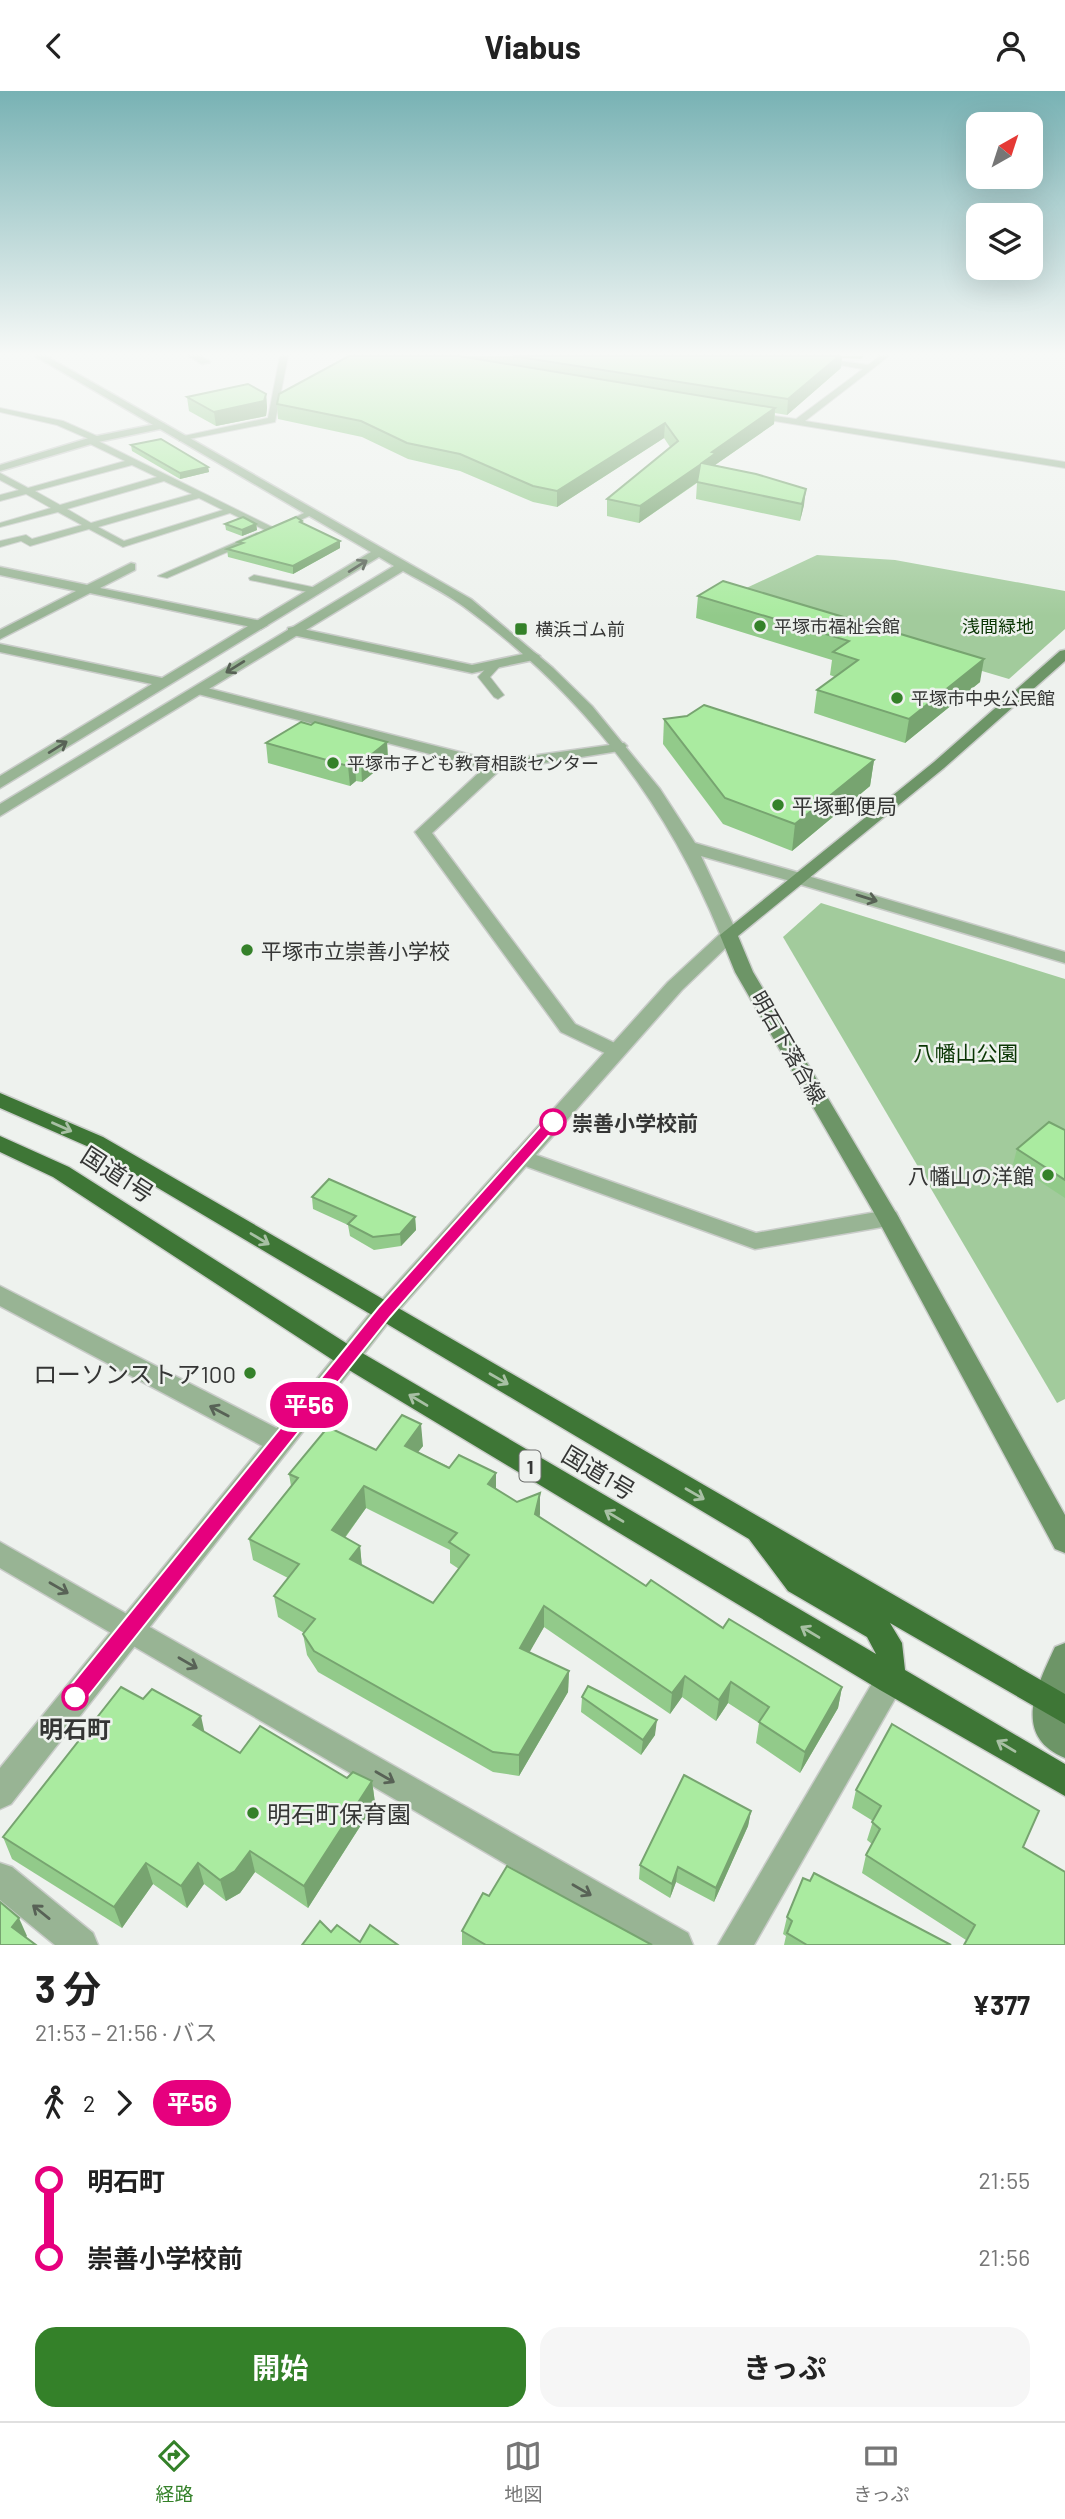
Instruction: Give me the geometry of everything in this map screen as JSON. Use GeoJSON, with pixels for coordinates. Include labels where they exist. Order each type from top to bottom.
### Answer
{"type":"FeatureCollection","features":[{"type":"Feature","properties":{"kind":"highway","name":"国道1号"},"geometry":{"type":"LineString","coordinates":[[0,1100],[96,1142],[1057,1705]]}},
{"type":"Feature","properties":{"kind":"highway","name":"国道1号"},"geometry":{"type":"LineString","coordinates":[[0,1143],[61,1172],[348,1357],[1065,1781]]}},
{"type":"Feature","properties":{"kind":"highway"},"geometry":{"type":"LineString","coordinates":[[753,1528],[798,1582],[877,1628],[888,1643],[891,1654],[890,1679]]}},
{"type":"Feature","properties":{"kind":"main road"},"geometry":{"type":"LineString","coordinates":[[729,935],[939,765],[1063,659]]}},
{"type":"Feature","properties":{"kind":"main road","name":"明石下落合線"},"geometry":{"type":"LineString","coordinates":[[729,935],[744,972],[888,1218],[1065,1541]]}},
{"type":"Feature","properties":{"kind":"main road"},"geometry":{"type":"LineString","coordinates":[[1065,1657],[1057,1705],[1046,1720],[1058,1739],[1065,1743]]}},
{"type":"Feature","properties":{"kind":"street"},"geometry":{"type":"LineString","coordinates":[[1,469],[86,443]]}},
{"type":"Feature","properties":{"kind":"street"},"geometry":{"type":"LineString","coordinates":[[0,1793],[128,1629],[384,1312],[674,986],[729,935],[717,902],[690,847],[619,746],[567,687],[534,656],[466,602],[189,443]]}},
{"type":"Feature","properties":{"kind":"street"},"geometry":{"type":"LineString","coordinates":[[0,783],[161,682],[261,625],[379,552]]}},
{"type":"Feature","properties":{"kind":"street"},"geometry":{"type":"LineString","coordinates":[[0,811],[404,565]]}},
{"type":"Feature","properties":{"kind":"street"},"geometry":{"type":"LineString","coordinates":[[0,635],[131,567]]}},
{"type":"Feature","properties":{"kind":"street"},"geometry":{"type":"LineString","coordinates":[[0,571],[261,625]]}},
{"type":"Feature","properties":{"kind":"street"},"geometry":{"type":"LineString","coordinates":[[293,631],[472,669],[534,656]]}},
{"type":"Feature","properties":{"kind":"street"},"geometry":{"type":"LineString","coordinates":[[0,649],[161,682]]}},
{"type":"Feature","properties":{"kind":"street"},"geometry":{"type":"LineString","coordinates":[[199,690],[495,766],[619,746]]}},
{"type":"Feature","properties":{"kind":"street"},"geometry":{"type":"LineString","coordinates":[[495,766],[423,832],[568,1028],[616,1051]]}},
{"type":"Feature","properties":{"kind":"street"},"geometry":{"type":"LineString","coordinates":[[690,847],[1065,958]]}},
{"type":"Feature","properties":{"kind":"street"},"geometry":{"type":"LineString","coordinates":[[522,1157],[755,1241],[888,1218]]}},
{"type":"Feature","properties":{"kind":"street"},"geometry":{"type":"LineString","coordinates":[[0,1295],[279,1442]]}},
{"type":"Feature","properties":{"kind":"street"},"geometry":{"type":"LineString","coordinates":[[0,1554],[676,1945]]}},
{"type":"Feature","properties":{"kind":"street"},"geometry":{"type":"LineString","coordinates":[[735,1945],[890,1679]]}},
{"type":"Feature","properties":{"kind":"street"},"geometry":{"type":"LineString","coordinates":[[0,1879],[81,1945]]}},
{"type":"Feature","properties":{"kind":"lane"},"geometry":{"type":"LineString","coordinates":[[98,443],[132,462],[271,530]]}},
{"type":"Feature","properties":{"kind":"lane"},"geometry":{"type":"LineString","coordinates":[[916,443],[1065,465]]}},
{"type":"Feature","properties":{"kind":"lane"},"geometry":{"type":"LineString","coordinates":[[1004,457],[1021,463],[1065,470]]}},
{"type":"Feature","properties":{"kind":"lane"},"geometry":{"type":"LineString","coordinates":[[0,498],[132,462]]}},
{"type":"Feature","properties":{"kind":"lane"},"geometry":{"type":"LineString","coordinates":[[1,469],[27,491],[123,544],[231,510]]}},
{"type":"Feature","properties":{"kind":"lane"},"geometry":{"type":"LineString","coordinates":[[2,525],[164,478]]}},
{"type":"Feature","properties":{"kind":"lane"},"geometry":{"type":"LineString","coordinates":[[0,544],[23,537],[30,543],[199,495]]}},
{"type":"Feature","properties":{"kind":"lane"},"geometry":{"type":"LineString","coordinates":[[163,576],[311,513]]}},
{"type":"Feature","properties":{"kind":"lane"},"geometry":{"type":"LineString","coordinates":[[254,578],[317,591]]}},
{"type":"Feature","properties":{"kind":"lane"},"geometry":{"type":"LineString","coordinates":[[495,665],[484,677],[498,695]]}},
{"type":"Feature","properties":{"kind":"green space","name":"浅間緑地"},"geometry":{"type":"Polygon","coordinates":[[[817,555],[895,560],[1065,591],[1065,629],[1009,679],[729,596],[817,555]]]}},
{"type":"Feature","properties":{"kind":"green space","name":"八幡山公園"},"geometry":{"type":"Polygon","coordinates":[[[821,903],[1065,979],[1065,1399],[1057,1403],[783,937],[821,903]]]}},
{"type":"Feature","properties":{"kind":"building"},"geometry":{"type":"Polygon","coordinates":[[[167,443],[208,467],[180,473],[131,445],[167,443]]]}},
{"type":"Feature","properties":{"kind":"building"},"geometry":{"type":"Polygon","coordinates":[[[407,443],[634,443],[557,491],[533,486],[460,454],[407,443]]]}},
{"type":"Feature","properties":{"kind":"building"},"geometry":{"type":"Polygon","coordinates":[[[676,443],[726,443],[702,463],[756,474],[806,489],[802,504],[697,482],[700,465],[640,506],[607,499],[676,443]]]}},
{"type":"Feature","properties":{"kind":"building"},"geometry":{"type":"Polygon","coordinates":[[[243,517],[256,524],[242,530],[225,524],[243,517]]]}},
{"type":"Feature","properties":{"kind":"building"},"geometry":{"type":"Polygon","coordinates":[[[296,517],[302,521],[300,522],[340,541],[293,566],[227,549],[243,543],[238,542],[296,517]]]}},
{"type":"Feature","properties":{"kind":"building"},"geometry":{"type":"Polygon","coordinates":[[[723,581],[984,659],[909,719],[817,690],[858,660],[833,652],[849,641],[698,596],[723,581]]]}},
{"type":"Feature","properties":{"kind":"building","name":"平塚郵便局"},"geometry":{"type":"Polygon","coordinates":[[[704,705],[874,760],[795,824],[725,798],[664,719],[687,716],[704,705]]]}},
{"type":"Feature","properties":{"kind":"building"},"geometry":{"type":"Polygon","coordinates":[[[301,722],[311,725],[315,722],[387,742],[361,763],[355,761],[348,766],[266,743],[301,722]]]}},
{"type":"Feature","properties":{"kind":"building"},"geometry":{"type":"Polygon","coordinates":[[[1049,1122],[1065,1130],[1065,1180],[1017,1149],[1049,1122]]]}},
{"type":"Feature","properties":{"kind":"building"},"geometry":{"type":"Polygon","coordinates":[[[329,1179],[415,1217],[400,1234],[373,1237],[348,1224],[356,1216],[312,1197],[329,1179]]]}},
{"type":"Feature","properties":{"kind":"building"},"geometry":{"type":"Polygon","coordinates":[[[402,1415],[421,1424],[405,1446],[449,1468],[459,1455],[496,1473],[488,1484],[517,1502],[540,1493],[535,1514],[646,1586],[651,1580],[723,1628],[729,1619],[842,1687],[805,1752],[759,1722],[769,1707],[731,1682],[719,1700],[685,1676],[672,1693],[544,1606],[520,1648],[569,1671],[519,1755],[493,1752],[314,1651],[303,1634],[315,1619],[274,1596],[299,1564],[249,1539],[298,1478],[289,1474],[328,1427],[376,1450],[402,1415]],[[364,1486],[332,1530],[360,1546],[350,1559],[433,1603],[469,1555],[449,1542],[457,1533],[364,1486]]]}},
{"type":"Feature","properties":{"kind":"building"},"geometry":{"type":"Polygon","coordinates":[[[588,1686],[657,1720],[643,1740],[582,1697],[588,1686]]]}},
{"type":"Feature","properties":{"kind":"building"},"geometry":{"type":"Polygon","coordinates":[[[121,1687],[143,1699],[152,1689],[201,1716],[193,1725],[240,1753],[260,1726],[347,1778],[353,1772],[372,1781],[304,1886],[250,1851],[235,1871],[220,1880],[198,1863],[181,1886],[146,1863],[114,1907],[3,1837],[121,1687]]]}},
{"type":"Feature","properties":{"kind":"building"},"geometry":{"type":"Polygon","coordinates":[[[892,1724],[1039,1811],[1023,1847],[1065,1872],[1065,1945],[964,1945],[975,1925],[866,1855],[880,1829],[872,1822],[881,1806],[856,1790],[892,1724]]]}},
{"type":"Feature","properties":{"kind":"building"},"geometry":{"type":"Polygon","coordinates":[[[684,1775],[751,1811],[716,1888],[678,1867],[672,1884],[640,1865],[684,1775]]]}},
{"type":"Feature","properties":{"kind":"building"},"geometry":{"type":"Polygon","coordinates":[[[507,1866],[652,1945],[486,1945],[462,1931],[483,1893],[489,1896],[507,1866]]]}},
{"type":"Feature","properties":{"kind":"building"},"geometry":{"type":"Polygon","coordinates":[[[814,1873],[951,1945],[807,1945],[787,1933],[792,1921],[787,1917],[803,1878],[810,1881],[814,1873]]]}},
{"type":"Feature","properties":{"kind":"building"},"geometry":{"type":"Polygon","coordinates":[[[0,1902],[19,1918],[12,1927],[36,1945],[0,1945],[0,1902]]]}},
{"type":"Feature","properties":{"kind":"building"},"geometry":{"type":"Polygon","coordinates":[[[320,1921],[331,1932],[337,1925],[360,1942],[370,1925],[398,1945],[302,1945],[320,1921]]]}},
{"type":"Feature","properties":{"kind":"bus line","name":"平56"},"geometry":{"type":"LineString","coordinates":[[75,1697],[384,1312],[553,1122]]}},
{"type":"Feature","properties":{"kind":"place","name":"平塚市福祉会館"},"geometry":{"type":"Point","coordinates":[760,626]}},
{"type":"Feature","properties":{"kind":"place","name":"横浜ゴム前"},"geometry":{"type":"Point","coordinates":[521,629]}},
{"type":"Feature","properties":{"kind":"place","name":"平塚市中央公民館"},"geometry":{"type":"Point","coordinates":[897,698]}},
{"type":"Feature","properties":{"kind":"place","name":"平塚市子ども教育相談センター"},"geometry":{"type":"Point","coordinates":[333,763]}},
{"type":"Feature","properties":{"kind":"place","name":"平塚郵便局"},"geometry":{"type":"Point","coordinates":[778,805]}},
{"type":"Feature","properties":{"kind":"place","name":"平塚市立崇善小学校"},"geometry":{"type":"Point","coordinates":[247,950]}},
{"type":"Feature","properties":{"kind":"place","name":"崇善小学校前"},"geometry":{"type":"Point","coordinates":[553,1122]}},
{"type":"Feature","properties":{"kind":"place","name":"八幡山の洋館"},"geometry":{"type":"Point","coordinates":[1048,1175]}},
{"type":"Feature","properties":{"kind":"place","name":"ローソンストア100"},"geometry":{"type":"Point","coordinates":[250,1373]}},
{"type":"Feature","properties":{"kind":"place","name":"明石町"},"geometry":{"type":"Point","coordinates":[75,1697]}},
{"type":"Feature","properties":{"kind":"place","name":"明石町保育園"},"geometry":{"type":"Point","coordinates":[253,1813]}}]}
